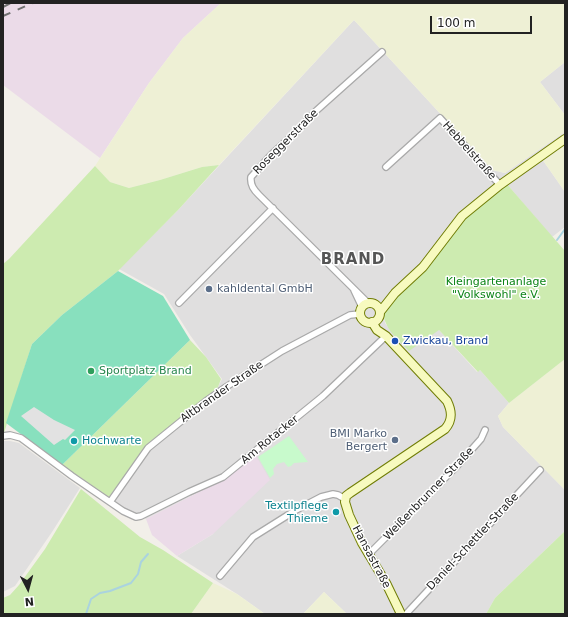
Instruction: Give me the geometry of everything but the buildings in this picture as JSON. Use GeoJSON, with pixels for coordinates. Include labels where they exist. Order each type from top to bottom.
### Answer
{"type":"FeatureCollection","features":[{"type":"Feature","properties":{"kind":"street","name":"Roseggerstraße"},"geometry":{"type":"LineString","coordinates":[[366,307],[354,290],[254,190],[250,182],[251,177],[271,155],[317,110],[382,52]]}},
{"type":"Feature","properties":{"kind":"street","name":"Hebbelstraße"},"geometry":{"type":"LineString","coordinates":[[386,167],[440,118],[500,185]]}},
{"type":"Feature","properties":{"kind":"street"},"geometry":{"type":"LineString","coordinates":[[395,293],[366,307],[361,317],[366,322],[376,318],[395,293],[423,267],[462,216],[500,185],[565,139]]}},
{"type":"Feature","properties":{"kind":"street"},"geometry":{"type":"LineString","coordinates":[[179,303],[273,208]]}},
{"type":"Feature","properties":{"kind":"street"},"geometry":{"type":"LineString","coordinates":[[220,576],[253,537],[316,499],[332,494],[338,495],[345,499],[350,493],[445,429],[451,419],[450,409],[446,401],[386,336],[376,318],[377,306],[366,307]]}},
{"type":"Feature","properties":{"kind":"street","name":"Altbrander Straße"},"geometry":{"type":"LineString","coordinates":[[110,502],[148,448],[206,401],[282,351],[366,307]]}},
{"type":"Feature","properties":{"kind":"street","name":"Am Rotacker"},"geometry":{"type":"LineString","coordinates":[[110,502],[123,512],[136,517],[141,516],[223,477],[277,435],[323,396],[386,336]]}},
{"type":"Feature","properties":{"kind":"street","name":"Weißenbrunner Straße"},"geometry":{"type":"LineString","coordinates":[[368,555],[456,468],[481,439],[485,430]]}},
{"type":"Feature","properties":{"kind":"street"},"geometry":{"type":"LineString","coordinates":[[3,436],[10,435],[21,438],[110,502]]}},
{"type":"Feature","properties":{"kind":"street","name":"Daniel-Schettler-Straße"},"geometry":{"type":"LineString","coordinates":[[406,614],[540,470]]}},
{"type":"Feature","properties":{"kind":"street","name":"Hansastraße"},"geometry":{"type":"LineString","coordinates":[[345,499],[350,515],[368,555],[386,583],[401,614]]}},
{"type":"Feature","properties":{"kind":"shaded area"},"geometry":{"type":"Polygon","coordinates":[[[3,3],[221,3],[183,38],[149,83],[100,158],[3,85],[3,3]]]}},
{"type":"Feature","properties":{"kind":"shaded area"},"geometry":{"type":"Polygon","coordinates":[[[354,20],[492,170],[505,173],[565,132],[565,144],[542,159],[565,192],[565,227],[552,237],[506,183],[383,312],[385,323],[388,327],[439,330],[477,372],[480,370],[509,403],[498,416],[503,427],[565,490],[565,531],[495,598],[486,614],[347,614],[324,592],[303,614],[265,614],[237,594],[177,556],[213,534],[221,481],[146,519],[126,510],[109,497],[143,451],[218,387],[222,379],[190,335],[164,294],[119,269],[179,209],[354,20]]]}},
{"type":"Feature","properties":{"kind":"shaded area"},"geometry":{"type":"Polygon","coordinates":[[[565,62],[565,115],[540,82],[565,62]]]}},
{"type":"Feature","properties":{"kind":"shaded area"},"geometry":{"type":"Polygon","coordinates":[[[34,407],[54,420],[75,430],[65,440],[63,439],[54,445],[21,416],[34,407]]]}},
{"type":"Feature","properties":{"kind":"shaded area"},"geometry":{"type":"Polygon","coordinates":[[[3,441],[19,443],[80,488],[15,586],[3,592],[3,441]]]}},
{"type":"Feature","properties":{"kind":"shaded area"},"geometry":{"type":"Polygon","coordinates":[[[255,454],[270,480],[213,534],[177,556],[152,535],[146,519],[221,481],[255,454]]]}},
{"type":"Feature","properties":{"kind":"green space"},"geometry":{"type":"Polygon","coordinates":[[[221,3],[565,3],[565,62],[540,82],[565,115],[565,132],[505,173],[492,170],[354,20],[219,165],[202,167],[129,188],[110,182],[95,166],[149,83],[183,38],[221,3]]]}},
{"type":"Feature","properties":{"kind":"green space"},"geometry":{"type":"Polygon","coordinates":[[[565,144],[565,192],[542,159],[565,144]]]}},
{"type":"Feature","properties":{"kind":"green space"},"geometry":{"type":"Polygon","coordinates":[[[219,165],[179,209],[118,271],[62,315],[32,344],[3,433],[3,264],[95,166],[110,182],[129,188],[202,167],[219,165]]]}},
{"type":"Feature","properties":{"kind":"green space","name":"Kleingartenanlage \"Volkswohl\" e.V."},"geometry":{"type":"Polygon","coordinates":[[[506,183],[565,251],[565,359],[509,403],[480,370],[478,372],[439,330],[409,351],[389,329],[383,312],[463,218],[506,183]]]}},
{"type":"Feature","properties":{"kind":"green space","name":"Sportplatz Brand"},"geometry":{"type":"Polygon","coordinates":[[[118,271],[163,296],[190,340],[62,465],[6,423],[32,344],[62,315],[118,271]]]}},
{"type":"Feature","properties":{"kind":"green space"},"geometry":{"type":"Polygon","coordinates":[[[190,340],[206,357],[221,379],[218,387],[143,451],[109,497],[62,465],[190,340]]]}},
{"type":"Feature","properties":{"kind":"green space"},"geometry":{"type":"Polygon","coordinates":[[[565,359],[565,490],[503,427],[498,416],[509,403],[565,359]]]}},
{"type":"Feature","properties":{"kind":"green space"},"geometry":{"type":"Polygon","coordinates":[[[289,436],[308,462],[294,463],[288,467],[284,462],[277,464],[273,469],[274,474],[270,478],[258,457],[289,436]]]}},
{"type":"Feature","properties":{"kind":"green space"},"geometry":{"type":"Polygon","coordinates":[[[81,489],[140,537],[163,550],[213,583],[191,614],[3,614],[3,598],[10,595],[19,585],[45,549],[81,489]]]}},
{"type":"Feature","properties":{"kind":"green space"},"geometry":{"type":"Polygon","coordinates":[[[565,531],[565,614],[486,614],[495,598],[565,531]]]}},
{"type":"Feature","properties":{"kind":"green space"},"geometry":{"type":"Polygon","coordinates":[[[213,583],[237,594],[265,614],[191,614],[213,583]]]}},
{"type":"Feature","properties":{"kind":"green space"},"geometry":{"type":"Polygon","coordinates":[[[324,592],[347,614],[303,614],[324,592]]]}},
{"type":"Feature","properties":{"kind":"waterway"},"geometry":{"type":"LineString","coordinates":[[557,240],[565,229]]}},
{"type":"Feature","properties":{"kind":"waterway"},"geometry":{"type":"LineString","coordinates":[[86,614],[91,599],[100,593],[131,583],[138,574],[141,562],[148,554]]}},
{"type":"Feature","properties":{"kind":"railway"},"geometry":{"type":"LineString","coordinates":[[3,7],[11,3]]}},
{"type":"Feature","properties":{"kind":"railway"},"geometry":{"type":"LineString","coordinates":[[3,16],[33,3]]}},
{"type":"Feature","properties":{"kind":"place","name":"kahldental GmbH"},"geometry":{"type":"Point","coordinates":[209,289]}},
{"type":"Feature","properties":{"kind":"place","name":"Zwickau, Brand"},"geometry":{"type":"Point","coordinates":[395,341]}},
{"type":"Feature","properties":{"kind":"place","name":"Sportplatz Brand"},"geometry":{"type":"Point","coordinates":[91,371]}},
{"type":"Feature","properties":{"kind":"place","name":"BMI Marko Bergert"},"geometry":{"type":"Point","coordinates":[395,440]}},
{"type":"Feature","properties":{"kind":"place","name":"Hochwarte"},"geometry":{"type":"Point","coordinates":[74,441]}},
{"type":"Feature","properties":{"kind":"place","name":"Textilpflege Thieme"},"geometry":{"type":"Point","coordinates":[336,512]}},
{"type":"Feature","properties":{"kind":"district","name":"BRAND"},"geometry":{"type":"Point","coordinates":[353,260]}}]}
